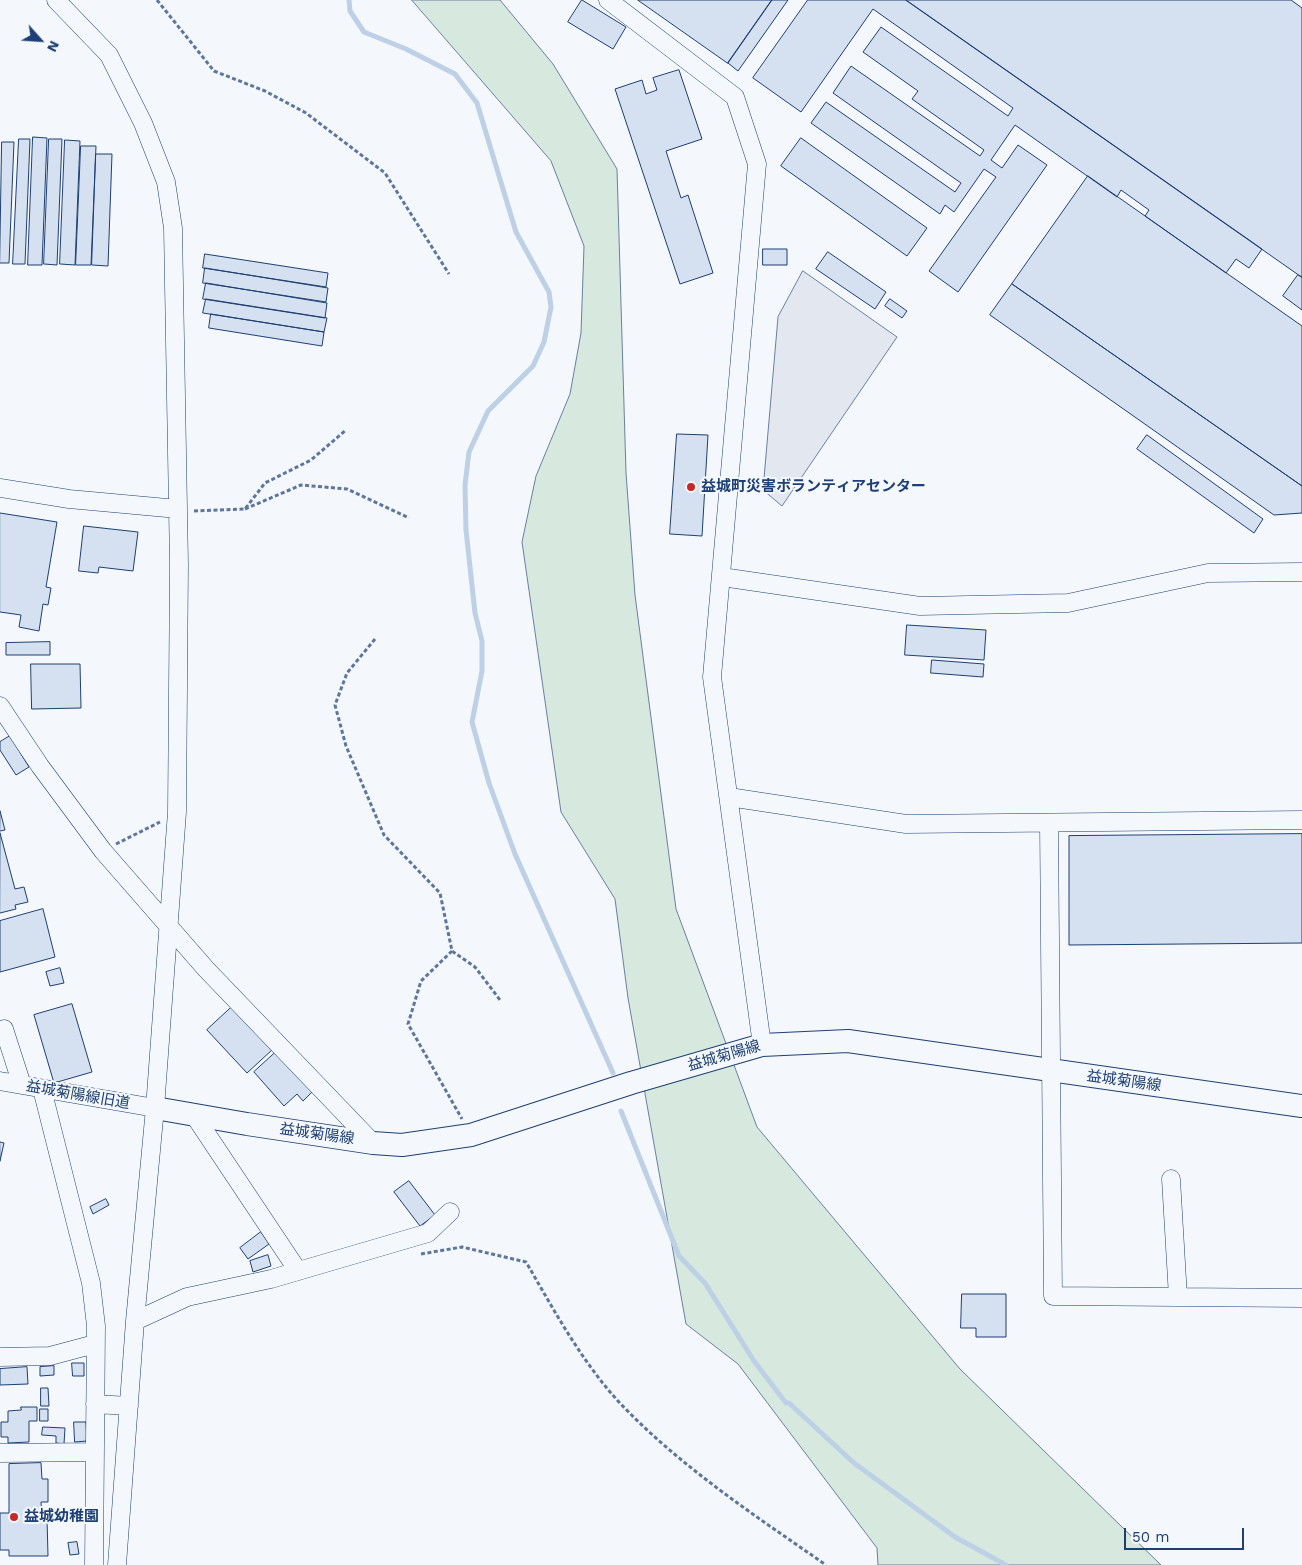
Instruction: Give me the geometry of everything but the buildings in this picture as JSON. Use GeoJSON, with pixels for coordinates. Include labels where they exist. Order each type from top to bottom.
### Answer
{"type":"FeatureCollection","features":[{"type":"Feature","properties":{"kind":"main road","name":"益城菊陽線"},"geometry":{"type":"LineString","coordinates":[[155,1108],[373,1142],[402,1144],[471,1135],[631,1083],[762,1045],[848,1041],[1302,1106]]}},
{"type":"Feature","properties":{"kind":"street"},"geometry":{"type":"LineString","coordinates":[[56,0],[109,55],[143,122],[166,182],[174,228],[178,510],[177,812],[170,928],[155,1108],[134,1321],[117,1565]]}},
{"type":"Feature","properties":{"kind":"street"},"geometry":{"type":"LineString","coordinates":[[608,0],[735,97],[757,164],[712,678],[762,1045]]}},
{"type":"Feature","properties":{"kind":"street"},"geometry":{"type":"LineString","coordinates":[[0,488],[70,499],[178,510]]}},
{"type":"Feature","properties":{"kind":"street"},"geometry":{"type":"LineString","coordinates":[[722,577],[920,606],[1068,603],[1208,573],[1302,572]]}},
{"type":"Feature","properties":{"kind":"street"},"geometry":{"type":"LineString","coordinates":[[0,706],[40,766],[102,851],[206,969],[373,1142]]}},
{"type":"Feature","properties":{"kind":"street"},"geometry":{"type":"LineString","coordinates":[[729,797],[906,824],[1302,820]]}},
{"type":"Feature","properties":{"kind":"street"},"geometry":{"type":"LineString","coordinates":[[1049,823],[1053,1296],[1302,1298]]}},
{"type":"Feature","properties":{"kind":"street"},"geometry":{"type":"LineString","coordinates":[[4,1029],[22,1085]]}},
{"type":"Feature","properties":{"kind":"street","name":"益城菊陽線旧道"},"geometry":{"type":"LineString","coordinates":[[0,1082],[155,1108]]}},
{"type":"Feature","properties":{"kind":"street"},"geometry":{"type":"LineString","coordinates":[[42,1089],[91,1283],[96,1326],[94,1565]]}},
{"type":"Feature","properties":{"kind":"street"},"geometry":{"type":"LineString","coordinates":[[194,1115],[298,1271]]}},
{"type":"Feature","properties":{"kind":"street"},"geometry":{"type":"LineString","coordinates":[[1171,1179],[1178,1296]]}},
{"type":"Feature","properties":{"kind":"street"},"geometry":{"type":"LineString","coordinates":[[134,1321],[187,1297],[271,1279],[428,1233],[450,1212]]}},
{"type":"Feature","properties":{"kind":"street"},"geometry":{"type":"LineString","coordinates":[[0,1357],[50,1356],[95,1344]]}},
{"type":"Feature","properties":{"kind":"street"},"geometry":{"type":"LineString","coordinates":[[96,1404],[129,1406]]}},
{"type":"Feature","properties":{"kind":"street"},"geometry":{"type":"LineString","coordinates":[[0,1453],[94,1452]]}},
{"type":"Feature","properties":{"kind":"path"},"geometry":{"type":"LineString","coordinates":[[157,0],[214,71],[265,91],[306,114],[385,173],[449,274]]}},
{"type":"Feature","properties":{"kind":"path"},"geometry":{"type":"LineString","coordinates":[[245,509],[265,484],[311,460],[346,430]]}},
{"type":"Feature","properties":{"kind":"path"},"geometry":{"type":"LineString","coordinates":[[178,510],[202,512],[245,509],[301,485],[347,490],[409,518]]}},
{"type":"Feature","properties":{"kind":"path"},"geometry":{"type":"LineString","coordinates":[[375,639],[347,673],[335,706],[346,746],[384,835],[440,893],[452,951],[475,967],[500,1000]]}},
{"type":"Feature","properties":{"kind":"path"},"geometry":{"type":"LineString","coordinates":[[102,851],[177,812]]}},
{"type":"Feature","properties":{"kind":"path"},"geometry":{"type":"LineString","coordinates":[[452,951],[421,981],[408,1024],[471,1135]]}},
{"type":"Feature","properties":{"kind":"path"},"geometry":{"type":"LineString","coordinates":[[414,1255],[462,1247],[526,1262],[574,1346],[618,1401],[673,1452],[730,1499],[826,1565]]}},
{"type":"Feature","properties":{"kind":"shaded area"},"geometry":{"type":"Polygon","coordinates":[[[412,0],[500,0],[553,64],[617,169],[626,473],[635,595],[676,909],[757,1127],[960,1369],[1161,1565],[878,1565],[877,1548],[738,1364],[686,1324],[628,998],[615,899],[561,812],[522,542],[536,476],[570,394],[581,333],[584,246],[551,161],[412,0]]]}},
{"type":"Feature","properties":{"kind":"shaded area"},"geometry":{"type":"Polygon","coordinates":[[[803,271],[897,337],[782,506],[763,490],[778,317],[803,271]]]}},
{"type":"Feature","properties":{"kind":"waterway"},"geometry":{"type":"LineString","coordinates":[[349,0],[350,11],[364,32],[406,49],[455,74],[477,103],[516,232],[549,292],[551,307],[544,342],[533,366],[488,411],[469,452],[465,485],[466,530],[475,613],[482,641],[482,671],[472,722],[489,783],[515,854],[613,1073]]}},
{"type":"Feature","properties":{"kind":"waterway"},"geometry":{"type":"LineString","coordinates":[[621,1111],[679,1256],[705,1283],[754,1361],[786,1403],[789,1403],[854,1463],[955,1537],[1006,1565]]}},
{"type":"Feature","properties":{"kind":"place","name":"益城町災害ボランティアセンター"},"geometry":{"type":"Point","coordinates":[691,487]}},
{"type":"Feature","properties":{"kind":"place","name":"益城幼稚園"},"geometry":{"type":"Point","coordinates":[14,1517]}}]}
